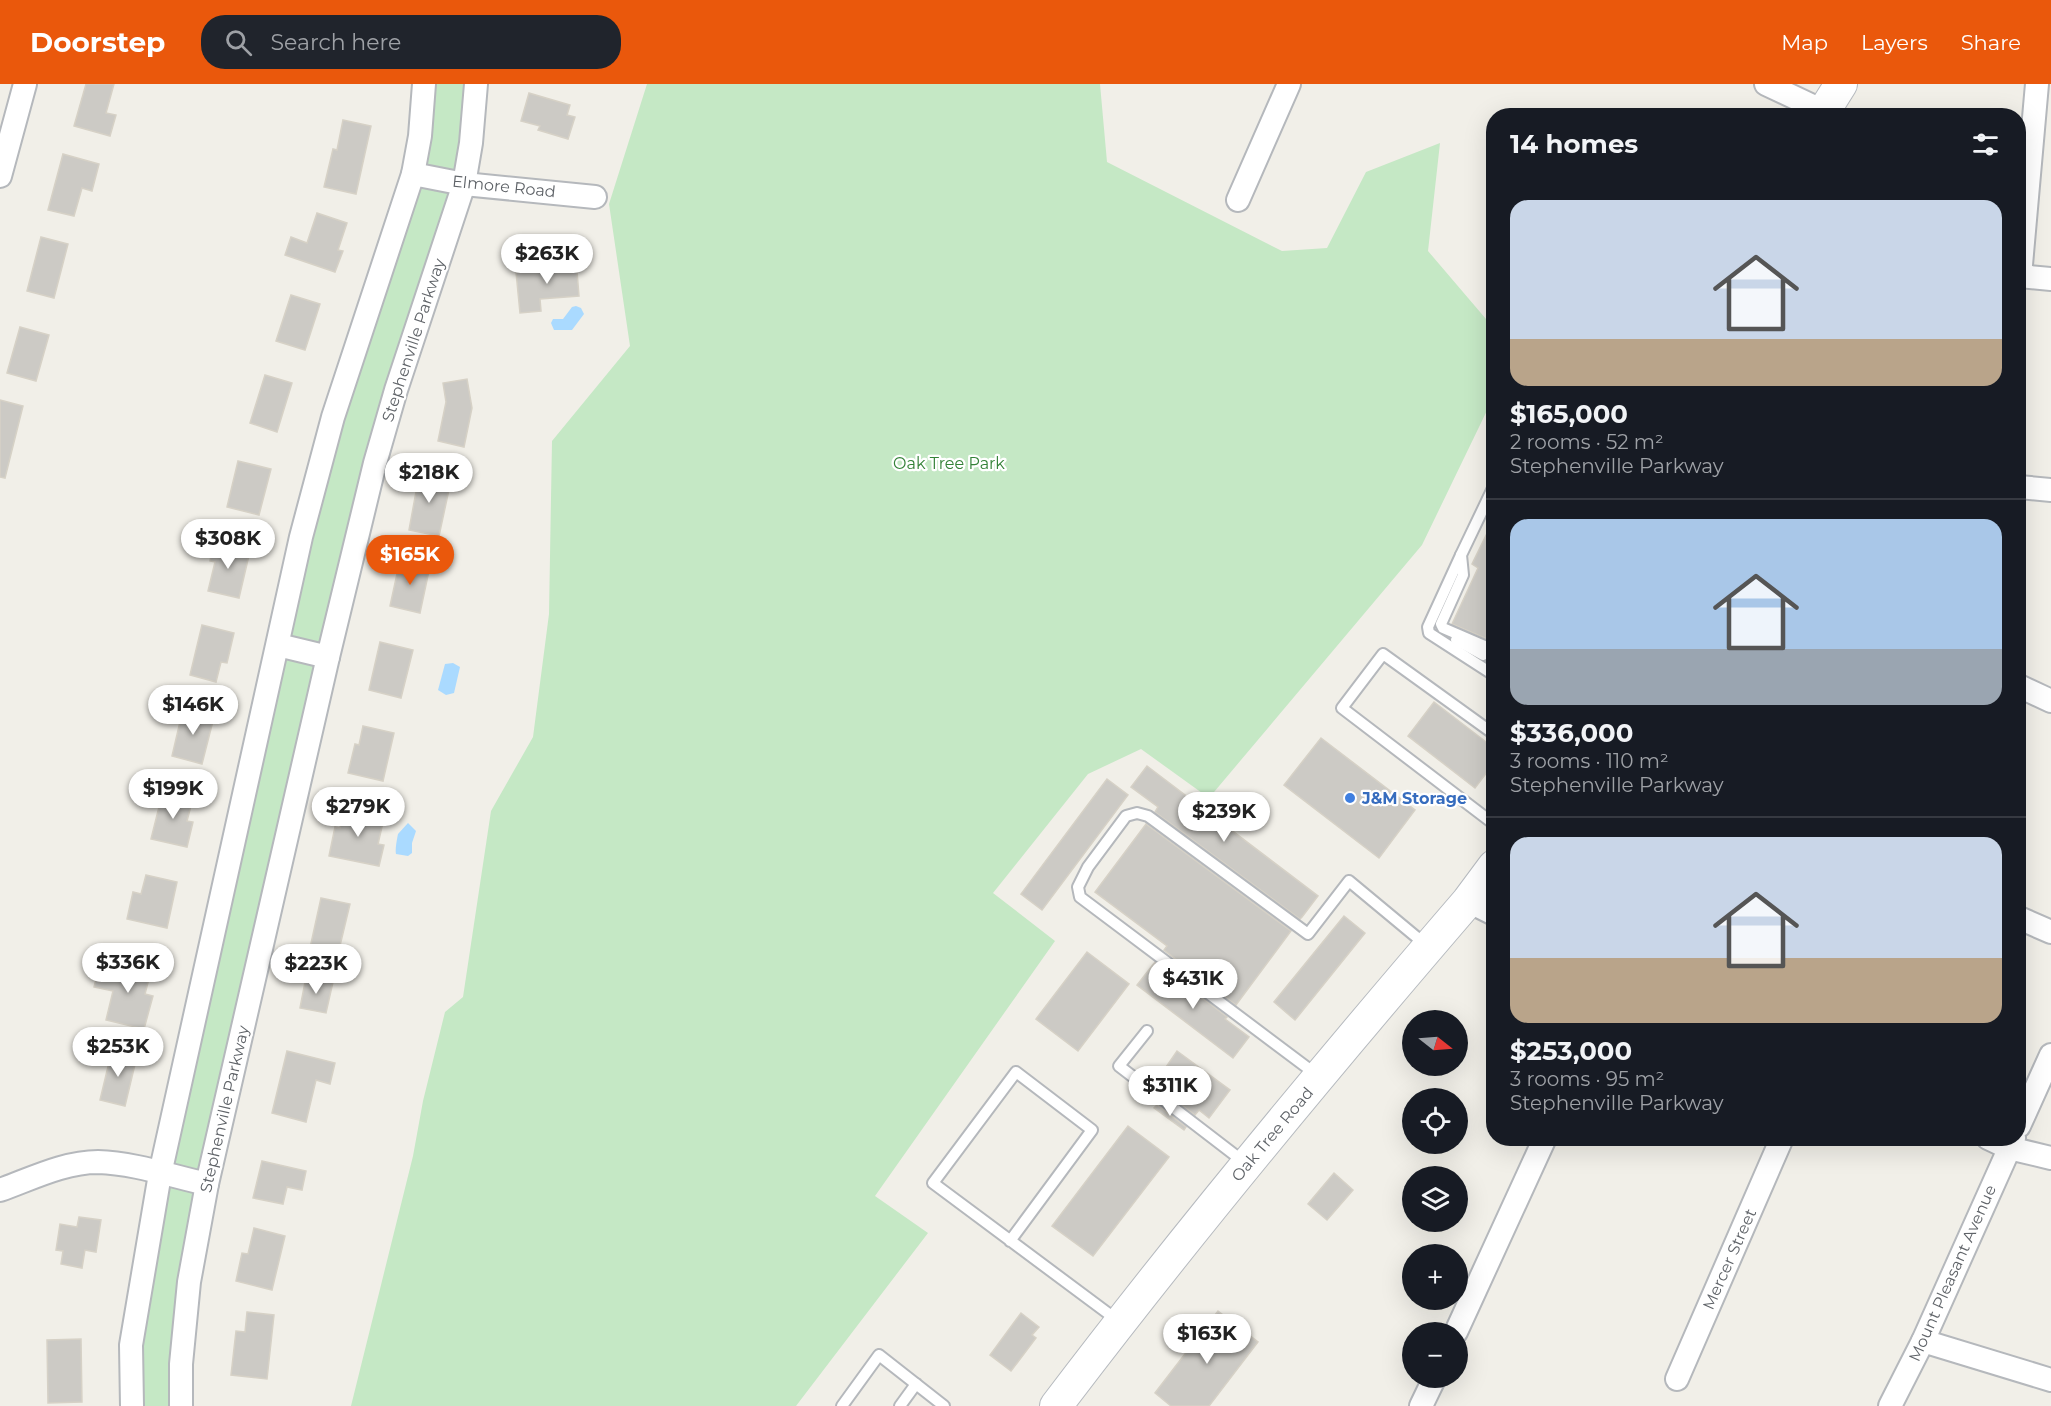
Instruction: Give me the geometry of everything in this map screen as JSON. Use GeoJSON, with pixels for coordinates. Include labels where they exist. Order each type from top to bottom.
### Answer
{"type":"FeatureCollection","features":[{"type":"Feature","properties":{"kind":"main road"},"geometry":{"type":"LineString","coordinates":[[1825,108],[1841,84]]}},
{"type":"Feature","properties":{"kind":"main road","name":"Oak Tree Road"},"geometry":{"type":"LineString","coordinates":[[1056,1406],[1120,1322],[1319,1077],[1428,947],[1481,908],[1486,892]]}},
{"type":"Feature","properties":{"kind":"street"},"geometry":{"type":"LineString","coordinates":[[0,176],[25,84]]}},
{"type":"Feature","properties":{"kind":"street"},"geometry":{"type":"LineString","coordinates":[[132,1406],[131,1345],[160,1174],[301,537],[333,417],[413,174],[420,136],[424,84]]}},
{"type":"Feature","properties":{"kind":"street","name":"Stephenville Parkway"},"geometry":{"type":"LineString","coordinates":[[181,1406],[181,1364],[189,1282],[207,1184],[375,463],[396,390],[464,184],[471,143],[476,84]]}},
{"type":"Feature","properties":{"kind":"street"},"geometry":{"type":"LineString","coordinates":[[1238,200],[1289,84]]}},
{"type":"Feature","properties":{"kind":"street"},"geometry":{"type":"LineString","coordinates":[[1766,84],[1812,108]]}},
{"type":"Feature","properties":{"kind":"street"},"geometry":{"type":"LineString","coordinates":[[2026,208],[2037,84]]}},
{"type":"Feature","properties":{"kind":"street","name":"Elmore Road"},"geometry":{"type":"LineString","coordinates":[[413,174],[464,184],[595,196]]}},
{"type":"Feature","properties":{"kind":"street"},"geometry":{"type":"LineString","coordinates":[[2026,277],[2051,279]]}},
{"type":"Feature","properties":{"kind":"street"},"geometry":{"type":"LineString","coordinates":[[2026,488],[2051,490]]}},
{"type":"Feature","properties":{"kind":"street"},"geometry":{"type":"LineString","coordinates":[[278,645],[328,657]]}},
{"type":"Feature","properties":{"kind":"street"},"geometry":{"type":"LineString","coordinates":[[2026,689],[2051,701]]}},
{"type":"Feature","properties":{"kind":"street"},"geometry":{"type":"LineString","coordinates":[[2026,921],[2051,932]]}},
{"type":"Feature","properties":{"kind":"street"},"geometry":{"type":"LineString","coordinates":[[2026,1110],[2051,1055]]}},
{"type":"Feature","properties":{"kind":"street"},"geometry":{"type":"LineString","coordinates":[[1461,1322],[1541,1146]]}},
{"type":"Feature","properties":{"kind":"street","name":"Mercer Street"},"geometry":{"type":"LineString","coordinates":[[1677,1379],[1779,1146]]}},
{"type":"Feature","properties":{"kind":"street","name":"Mount Pleasant Avenue"},"geometry":{"type":"LineString","coordinates":[[1890,1406],[1923,1341],[2011,1146]]}},
{"type":"Feature","properties":{"kind":"street"},"geometry":{"type":"LineString","coordinates":[[2020,1146],[2051,1158]]}},
{"type":"Feature","properties":{"kind":"street"},"geometry":{"type":"LineString","coordinates":[[0,1190],[66,1167],[98,1162],[127,1166],[207,1184]]}},
{"type":"Feature","properties":{"kind":"street"},"geometry":{"type":"LineString","coordinates":[[1923,1341],[2051,1380]]}},
{"type":"Feature","properties":{"kind":"street"},"geometry":{"type":"LineString","coordinates":[[1421,1406],[1430,1388]]}},
{"type":"Feature","properties":{"kind":"lane"},"geometry":{"type":"LineString","coordinates":[[1486,503],[1428,627],[1429,633],[1486,670]]}},
{"type":"Feature","properties":{"kind":"lane"},"geometry":{"type":"LineString","coordinates":[[1461,555],[1463,575],[1441,624],[1443,628],[1485,651]]}},
{"type":"Feature","properties":{"kind":"lane"},"geometry":{"type":"LineString","coordinates":[[1486,728],[1383,654],[1342,708],[1486,818]]}},
{"type":"Feature","properties":{"kind":"lane"},"geometry":{"type":"LineString","coordinates":[[1319,1077],[1080,897],[1078,887],[1088,867],[1126,816],[1137,813],[1148,816],[1308,934],[1348,881],[1428,947]]}},
{"type":"Feature","properties":{"kind":"lane"},"geometry":{"type":"LineString","coordinates":[[1147,1031],[1119,1066],[1247,1164]]}},
{"type":"Feature","properties":{"kind":"lane"},"geometry":{"type":"LineString","coordinates":[[1010,1241],[1092,1130],[1016,1072],[933,1183],[1010,1241],[1120,1322]]}},
{"type":"Feature","properties":{"kind":"lane"},"geometry":{"type":"LineString","coordinates":[[842,1406],[879,1355],[944,1406]]}},
{"type":"Feature","properties":{"kind":"lane"},"geometry":{"type":"LineString","coordinates":[[900,1406],[916,1384]]}},
{"type":"Feature","properties":{"kind":"green space"},"geometry":{"type":"Polygon","coordinates":[[[424,84],[476,84],[207,1184],[181,1406],[132,1406],[131,1345],[301,537],[413,174],[424,84]]]}},
{"type":"Feature","properties":{"kind":"green space","name":"Oak Tree Park"},"geometry":{"type":"Polygon","coordinates":[[[647,84],[1100,84],[1107,162],[1282,251],[1327,248],[1366,172],[1440,143],[1428,251],[1486,319],[1486,413],[1422,545],[1209,798],[1141,749],[1088,774],[993,893],[1055,941],[875,1196],[928,1233],[796,1406],[351,1406],[413,1156],[423,1101],[445,1012],[463,997],[491,811],[533,737],[549,614],[552,441],[630,346],[609,204],[647,84]]]}},
{"type":"Feature","properties":{"kind":"water"},"geometry":{"type":"Polygon","coordinates":[[[572,307],[581,308],[584,314],[572,330],[554,330],[551,323],[553,319],[563,319],[572,307]]]}},
{"type":"Feature","properties":{"kind":"water"},"geometry":{"type":"Polygon","coordinates":[[[453,663],[460,667],[454,693],[446,695],[438,690],[445,664],[453,663]]]}},
{"type":"Feature","properties":{"kind":"water"},"geometry":{"type":"Polygon","coordinates":[[[408,823],[416,831],[412,853],[408,856],[396,854],[398,834],[408,823]]]}},
{"type":"Feature","properties":{"kind":"building"},"geometry":{"type":"Polygon","coordinates":[[[86,84],[114,84],[106,113],[116,115],[110,136],[74,126],[86,84]]]}},
{"type":"Feature","properties":{"kind":"building"},"geometry":{"type":"Polygon","coordinates":[[[529,93],[570,105],[567,115],[575,117],[568,139],[538,130],[540,126],[521,121],[529,93]]]}},
{"type":"Feature","properties":{"kind":"building"},"geometry":{"type":"Polygon","coordinates":[[[343,120],[371,126],[356,194],[324,187],[333,149],[337,150],[343,120]]]}},
{"type":"Feature","properties":{"kind":"building"},"geometry":{"type":"Polygon","coordinates":[[[63,154],[99,164],[92,191],[82,188],[74,216],[48,210],[63,154]]]}},
{"type":"Feature","properties":{"kind":"building"},"geometry":{"type":"Polygon","coordinates":[[[317,213],[347,223],[338,250],[343,251],[335,272],[285,255],[291,237],[307,243],[317,213]]]}},
{"type":"Feature","properties":{"kind":"building"},"geometry":{"type":"Polygon","coordinates":[[[41,237],[68,244],[54,298],[27,291],[41,237]]]}},
{"type":"Feature","properties":{"kind":"building"},"geometry":{"type":"Polygon","coordinates":[[[576,259],[579,296],[540,299],[541,311],[520,313],[516,272],[554,269],[553,261],[576,259]]]}},
{"type":"Feature","properties":{"kind":"building"},"geometry":{"type":"Polygon","coordinates":[[[291,295],[320,304],[305,350],[276,341],[291,295]]]}},
{"type":"Feature","properties":{"kind":"building"},"geometry":{"type":"Polygon","coordinates":[[[20,327],[49,335],[36,381],[7,373],[20,327]]]}},
{"type":"Feature","properties":{"kind":"building"},"geometry":{"type":"Polygon","coordinates":[[[265,375],[292,383],[277,432],[250,423],[265,375]]]}},
{"type":"Feature","properties":{"kind":"building"},"geometry":{"type":"Polygon","coordinates":[[[467,379],[472,408],[464,447],[438,441],[446,402],[443,383],[467,379]]]}},
{"type":"Feature","properties":{"kind":"building"},"geometry":{"type":"Polygon","coordinates":[[[0,400],[23,406],[5,478],[0,477],[0,400]]]}},
{"type":"Feature","properties":{"kind":"building"},"geometry":{"type":"Polygon","coordinates":[[[238,461],[271,469],[259,515],[227,507],[238,461]]]}},
{"type":"Feature","properties":{"kind":"building"},"geometry":{"type":"Polygon","coordinates":[[[420,470],[440,474],[438,483],[450,485],[439,536],[409,530],[420,470]]]}},
{"type":"Feature","properties":{"kind":"building"},"geometry":{"type":"Polygon","coordinates":[[[1486,535],[1486,638],[1452,624],[1478,568],[1472,564],[1486,535]]]}},
{"type":"Feature","properties":{"kind":"building"},"geometry":{"type":"Polygon","coordinates":[[[214,542],[250,551],[239,598],[208,591],[215,562],[210,561],[214,542]]]}},
{"type":"Feature","properties":{"kind":"building"},"geometry":{"type":"Polygon","coordinates":[[[400,560],[430,566],[420,613],[390,606],[400,560]]]}},
{"type":"Feature","properties":{"kind":"building"},"geometry":{"type":"Polygon","coordinates":[[[202,625],[234,633],[227,663],[221,662],[216,682],[190,675],[202,625]]]}},
{"type":"Feature","properties":{"kind":"building"},"geometry":{"type":"Polygon","coordinates":[[[380,642],[413,650],[401,698],[369,690],[380,642]]]}},
{"type":"Feature","properties":{"kind":"building"},"geometry":{"type":"Polygon","coordinates":[[[1434,702],[1486,742],[1486,774],[1475,788],[1408,736],[1434,702]]]}},
{"type":"Feature","properties":{"kind":"building"},"geometry":{"type":"Polygon","coordinates":[[[183,709],[214,717],[202,764],[172,756],[183,709]]]}},
{"type":"Feature","properties":{"kind":"building"},"geometry":{"type":"Polygon","coordinates":[[[363,726],[394,733],[383,781],[348,773],[355,744],[359,745],[363,726]]]}},
{"type":"Feature","properties":{"kind":"building","name":"J&M Storage"},"geometry":{"type":"Polygon","coordinates":[[[1321,738],[1415,810],[1379,858],[1284,785],[1321,738]]]}},
{"type":"Feature","properties":{"kind":"building"},"geometry":{"type":"Polygon","coordinates":[[[1147,766],[1318,896],[1302,917],[1300,919],[1155,812],[1158,807],[1131,787],[1147,766]]]}},
{"type":"Feature","properties":{"kind":"building"},"geometry":{"type":"Polygon","coordinates":[[[1107,779],[1128,795],[1042,910],[1021,894],[1107,779]]]}},
{"type":"Feature","properties":{"kind":"building"},"geometry":{"type":"Polygon","coordinates":[[[163,791],[193,798],[187,821],[193,822],[187,847],[151,839],[163,791]]]}},
{"type":"Feature","properties":{"kind":"building"},"geometry":{"type":"Polygon","coordinates":[[[344,809],[384,818],[378,844],[384,845],[379,866],[329,856],[335,827],[340,828],[344,809]]]}},
{"type":"Feature","properties":{"kind":"building"},"geometry":{"type":"Polygon","coordinates":[[[1146,824],[1291,931],[1236,1005],[1164,950],[1167,946],[1095,892],[1146,824]]]}},
{"type":"Feature","properties":{"kind":"building"},"geometry":{"type":"Polygon","coordinates":[[[146,875],[177,882],[167,928],[127,919],[133,892],[141,894],[146,875]]]}},
{"type":"Feature","properties":{"kind":"building"},"geometry":{"type":"Polygon","coordinates":[[[321,898],[350,904],[338,954],[310,948],[321,898]]]}},
{"type":"Feature","properties":{"kind":"building"},"geometry":{"type":"Polygon","coordinates":[[[1344,916],[1365,933],[1295,1020],[1274,1002],[1344,916]]]}},
{"type":"Feature","properties":{"kind":"building"},"geometry":{"type":"Polygon","coordinates":[[[1087,952],[1129,984],[1078,1051],[1036,1019],[1087,952]]]}},
{"type":"Feature","properties":{"kind":"building"},"geometry":{"type":"Polygon","coordinates":[[[121,959],[152,967],[145,994],[153,996],[144,1029],[106,1020],[113,991],[94,987],[98,972],[117,977],[121,959]]]}},
{"type":"Feature","properties":{"kind":"building"},"geometry":{"type":"Polygon","coordinates":[[[1155,962],[1227,1017],[1225,1019],[1249,1037],[1233,1058],[1137,985],[1155,962]]]}},
{"type":"Feature","properties":{"kind":"building"},"geometry":{"type":"Polygon","coordinates":[[[306,977],[333,982],[326,1013],[300,1008],[306,977]]]}},
{"type":"Feature","properties":{"kind":"building"},"geometry":{"type":"Polygon","coordinates":[[[112,1050],[137,1056],[125,1106],[100,1100],[112,1050]]]}},
{"type":"Feature","properties":{"kind":"building"},"geometry":{"type":"Polygon","coordinates":[[[287,1051],[335,1063],[330,1084],[316,1080],[306,1122],[272,1113],[287,1051]]]}},
{"type":"Feature","properties":{"kind":"building"},"geometry":{"type":"Polygon","coordinates":[[[1177,1051],[1230,1090],[1209,1118],[1199,1110],[1195,1115],[1166,1093],[1178,1076],[1166,1067],[1177,1051]]]}},
{"type":"Feature","properties":{"kind":"building"},"geometry":{"type":"Polygon","coordinates":[[[1157,1105],[1186,1127],[1184,1130],[1154,1108],[1157,1105]]]}},
{"type":"Feature","properties":{"kind":"building"},"geometry":{"type":"Polygon","coordinates":[[[1128,1126],[1169,1157],[1093,1256],[1052,1226],[1128,1126]]]}},
{"type":"Feature","properties":{"kind":"building"},"geometry":{"type":"Polygon","coordinates":[[[262,1161],[306,1171],[302,1190],[287,1187],[283,1204],[253,1198],[262,1161]]]}},
{"type":"Feature","properties":{"kind":"building"},"geometry":{"type":"Polygon","coordinates":[[[1334,1173],[1353,1190],[1327,1220],[1308,1204],[1334,1173]]]}},
{"type":"Feature","properties":{"kind":"building"},"geometry":{"type":"Polygon","coordinates":[[[79,1217],[101,1220],[96,1252],[85,1250],[82,1268],[61,1264],[63,1251],[56,1250],[60,1224],[77,1227],[79,1217]]]}},
{"type":"Feature","properties":{"kind":"building"},"geometry":{"type":"Polygon","coordinates":[[[254,1228],[285,1236],[272,1290],[236,1281],[242,1253],[248,1254],[254,1228]]]}},
{"type":"Feature","properties":{"kind":"building"},"geometry":{"type":"Polygon","coordinates":[[[1218,1311],[1258,1342],[1209,1406],[1171,1406],[1155,1393],[1218,1311]]]}},
{"type":"Feature","properties":{"kind":"building"},"geometry":{"type":"Polygon","coordinates":[[[247,1312],[274,1315],[267,1379],[231,1375],[236,1331],[245,1332],[247,1312]]]}},
{"type":"Feature","properties":{"kind":"building"},"geometry":{"type":"Polygon","coordinates":[[[1021,1313],[1039,1327],[1032,1335],[1036,1338],[1011,1371],[990,1355],[1021,1313]]]}},
{"type":"Feature","properties":{"kind":"building"},"geometry":{"type":"Polygon","coordinates":[[[81,1339],[82,1402],[48,1403],[47,1340],[81,1339]]]}},
{"type":"Feature","properties":{"kind":"place","name":"J&M Storage"},"geometry":{"type":"Point","coordinates":[1350,798]}}]}
